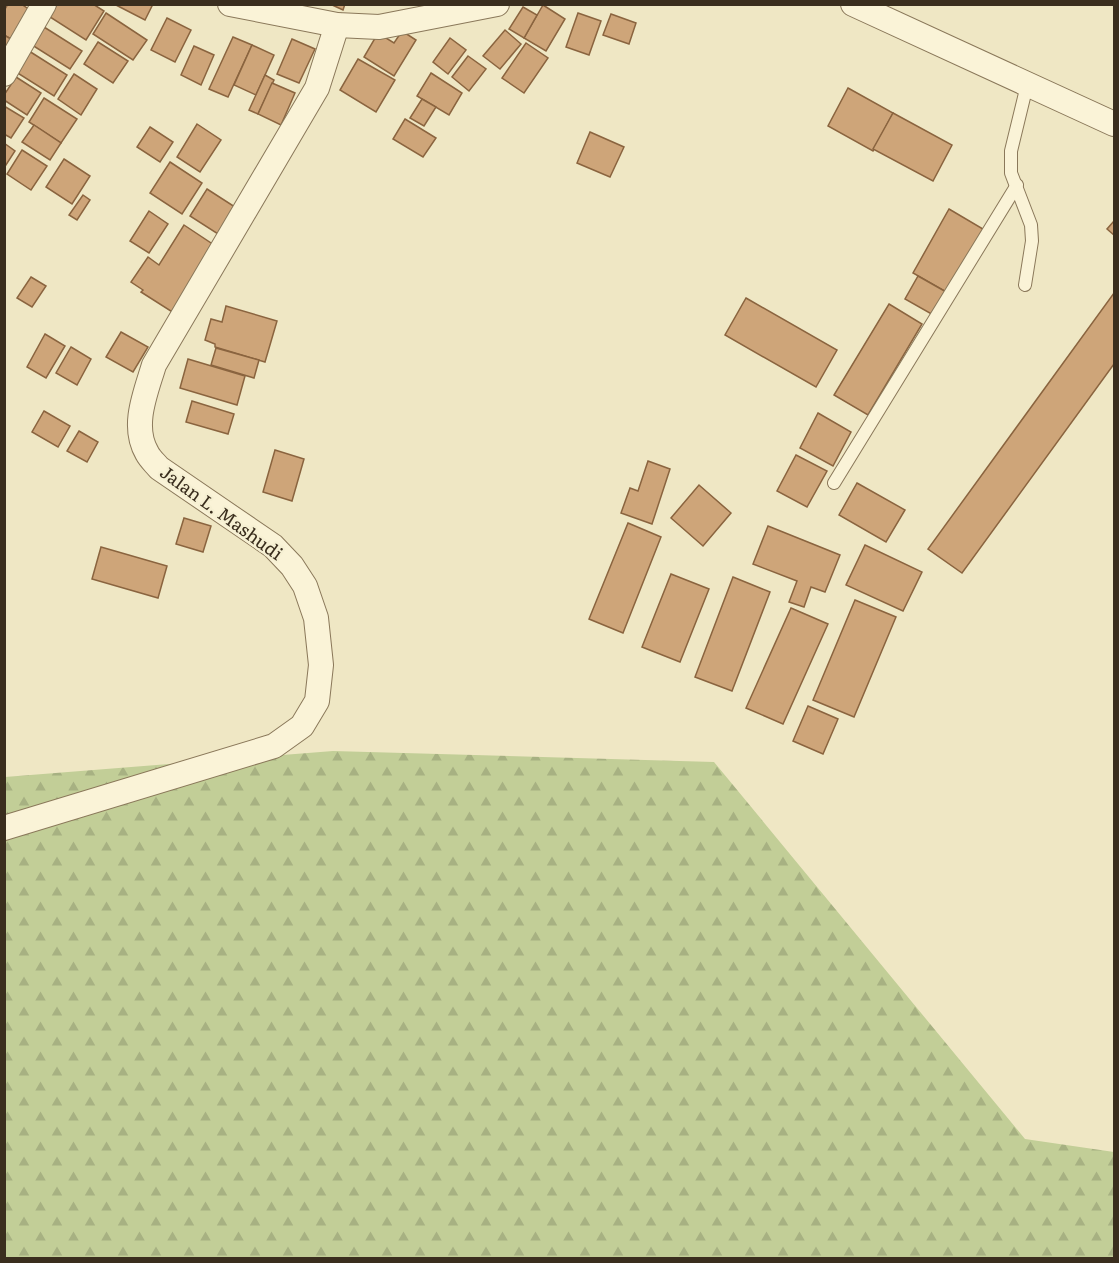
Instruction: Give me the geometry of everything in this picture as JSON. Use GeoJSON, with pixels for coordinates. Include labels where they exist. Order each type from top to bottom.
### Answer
{"type":"FeatureCollection","features":[{"type":"Feature","properties":{"kind":"street"},"geometry":{"type":"LineString","coordinates":[[4,74],[44,4]]}},
{"type":"Feature","properties":{"kind":"street"},"geometry":{"type":"LineString","coordinates":[[230,4],[337,25],[378,27],[497,4]]}},
{"type":"Feature","properties":{"kind":"street"},"geometry":{"type":"LineString","coordinates":[[853,4],[1114,124]]}},
{"type":"Feature","properties":{"kind":"street","name":"Jalan L. Mashudi"},"geometry":{"type":"LineString","coordinates":[[4,828],[274,746],[302,726],[317,701],[321,664],[316,618],[305,585],[292,566],[273,546],[159,468],[147,453],[140,435],[140,415],[154,365],[316,88],[337,25]]}},
{"type":"Feature","properties":{"kind":"lane"},"geometry":{"type":"LineString","coordinates":[[1025,285],[1032,241],[1030,225],[1011,172],[1011,151],[1027,85]]}},
{"type":"Feature","properties":{"kind":"lane"},"geometry":{"type":"LineString","coordinates":[[834,483],[1017,185]]}},
{"type":"Feature","properties":{"kind":"green space"},"geometry":{"type":"Polygon","coordinates":[[[333,751],[714,762],[1025,1139],[1114,1152],[1114,1258],[5,1258],[5,777],[333,751]]]}},
{"type":"Feature","properties":{"kind":"building"},"geometry":{"type":"Polygon","coordinates":[[[8,4],[21,4],[33,12],[16,42],[4,35],[4,11],[8,4]]]}},
{"type":"Feature","properties":{"kind":"building"},"geometry":{"type":"Polygon","coordinates":[[[57,4],[93,4],[104,11],[86,40],[50,17],[57,4]]]}},
{"type":"Feature","properties":{"kind":"building"},"geometry":{"type":"Polygon","coordinates":[[[114,4],[153,4],[145,20],[114,4]]]}},
{"type":"Feature","properties":{"kind":"building"},"geometry":{"type":"Polygon","coordinates":[[[330,4],[345,4],[343,10],[330,4]]]}},
{"type":"Feature","properties":{"kind":"building"},"geometry":{"type":"Polygon","coordinates":[[[543,5],[565,19],[546,51],[524,38],[543,5]]]}},
{"type":"Feature","properties":{"kind":"building"},"geometry":{"type":"Polygon","coordinates":[[[523,7],[537,15],[524,38],[509,29],[523,7]]]}},
{"type":"Feature","properties":{"kind":"building"},"geometry":{"type":"Polygon","coordinates":[[[106,13],[147,40],[133,60],[93,34],[106,13]]]}},
{"type":"Feature","properties":{"kind":"building"},"geometry":{"type":"Polygon","coordinates":[[[578,13],[601,21],[589,55],[566,47],[578,13]]]}},
{"type":"Feature","properties":{"kind":"building"},"geometry":{"type":"Polygon","coordinates":[[[611,14],[636,23],[629,44],[603,35],[611,14]]]}},
{"type":"Feature","properties":{"kind":"building"},"geometry":{"type":"Polygon","coordinates":[[[167,18],[191,30],[175,62],[151,50],[167,18]]]}},
{"type":"Feature","properties":{"kind":"building"},"geometry":{"type":"Polygon","coordinates":[[[44,27],[82,51],[70,69],[32,45],[44,27]]]}},
{"type":"Feature","properties":{"kind":"building"},"geometry":{"type":"Polygon","coordinates":[[[505,30],[521,44],[500,69],[483,56],[505,30]]]}},
{"type":"Feature","properties":{"kind":"building"},"geometry":{"type":"Polygon","coordinates":[[[402,31],[416,40],[394,76],[364,57],[378,33],[394,43],[402,31]]]}},
{"type":"Feature","properties":{"kind":"building"},"geometry":{"type":"Polygon","coordinates":[[[4,35],[16,42],[4,61],[4,35]]]}},
{"type":"Feature","properties":{"kind":"building"},"geometry":{"type":"Polygon","coordinates":[[[233,37],[252,45],[228,97],[209,89],[233,37]]]}},
{"type":"Feature","properties":{"kind":"building"},"geometry":{"type":"Polygon","coordinates":[[[450,38],[466,50],[448,74],[433,62],[450,38]]]}},
{"type":"Feature","properties":{"kind":"building"},"geometry":{"type":"Polygon","coordinates":[[[292,39],[315,49],[299,83],[277,74],[292,39]]]}},
{"type":"Feature","properties":{"kind":"building"},"geometry":{"type":"Polygon","coordinates":[[[98,42],[128,61],[113,83],[84,64],[98,42]]]}},
{"type":"Feature","properties":{"kind":"building"},"geometry":{"type":"Polygon","coordinates":[[[526,43],[548,58],[524,93],[502,78],[526,43]]]}},
{"type":"Feature","properties":{"kind":"building"},"geometry":{"type":"Polygon","coordinates":[[[252,45],[274,55],[256,95],[234,85],[252,45]]]}},
{"type":"Feature","properties":{"kind":"building"},"geometry":{"type":"Polygon","coordinates":[[[194,46],[214,55],[201,85],[181,75],[194,46]]]}},
{"type":"Feature","properties":{"kind":"building"},"geometry":{"type":"Polygon","coordinates":[[[29,51],[67,75],[54,96],[16,72],[29,51]]]}},
{"type":"Feature","properties":{"kind":"building"},"geometry":{"type":"Polygon","coordinates":[[[468,56],[486,69],[469,91],[452,77],[468,56]]]}},
{"type":"Feature","properties":{"kind":"building"},"geometry":{"type":"Polygon","coordinates":[[[358,59],[395,80],[376,112],[340,90],[358,59]]]}},
{"type":"Feature","properties":{"kind":"building"},"geometry":{"type":"Polygon","coordinates":[[[431,73],[462,93],[449,115],[417,96],[431,73]]]}},
{"type":"Feature","properties":{"kind":"building"},"geometry":{"type":"Polygon","coordinates":[[[74,74],[97,89],[81,115],[58,99],[74,74]]]}},
{"type":"Feature","properties":{"kind":"building"},"geometry":{"type":"Polygon","coordinates":[[[265,75],[274,80],[258,114],[249,110],[265,75]]]}},
{"type":"Feature","properties":{"kind":"building"},"geometry":{"type":"Polygon","coordinates":[[[16,77],[41,93],[27,115],[4,100],[4,95],[16,77]]]}},
{"type":"Feature","properties":{"kind":"building"},"geometry":{"type":"Polygon","coordinates":[[[272,83],[295,93],[281,125],[258,114],[272,83]]]}},
{"type":"Feature","properties":{"kind":"building"},"geometry":{"type":"Polygon","coordinates":[[[848,88],[893,113],[873,151],[828,126],[848,88]]]}},
{"type":"Feature","properties":{"kind":"building"},"geometry":{"type":"Polygon","coordinates":[[[44,98],[77,119],[61,143],[29,122],[44,98]]]}},
{"type":"Feature","properties":{"kind":"building"},"geometry":{"type":"Polygon","coordinates":[[[422,99],[436,107],[424,126],[410,118],[422,99]]]}},
{"type":"Feature","properties":{"kind":"building"},"geometry":{"type":"Polygon","coordinates":[[[4,106],[24,118],[11,138],[4,134],[4,106]]]}},
{"type":"Feature","properties":{"kind":"building"},"geometry":{"type":"Polygon","coordinates":[[[893,113],[952,145],[933,181],[873,149],[893,113]]]}},
{"type":"Feature","properties":{"kind":"building"},"geometry":{"type":"Polygon","coordinates":[[[405,119],[436,138],[423,157],[393,139],[405,119]]]}},
{"type":"Feature","properties":{"kind":"building"},"geometry":{"type":"Polygon","coordinates":[[[197,124],[221,140],[200,172],[177,157],[197,124]]]}},
{"type":"Feature","properties":{"kind":"building"},"geometry":{"type":"Polygon","coordinates":[[[34,125],[61,143],[50,160],[22,142],[34,125]]]}},
{"type":"Feature","properties":{"kind":"building"},"geometry":{"type":"Polygon","coordinates":[[[150,127],[173,142],[160,162],[137,147],[150,127]]]}},
{"type":"Feature","properties":{"kind":"building"},"geometry":{"type":"Polygon","coordinates":[[[590,132],[624,147],[610,177],[577,163],[590,132]]]}},
{"type":"Feature","properties":{"kind":"building"},"geometry":{"type":"Polygon","coordinates":[[[4,143],[15,151],[4,168],[4,143]]]}},
{"type":"Feature","properties":{"kind":"building"},"geometry":{"type":"Polygon","coordinates":[[[22,150],[47,166],[31,190],[7,174],[22,150]]]}},
{"type":"Feature","properties":{"kind":"building"},"geometry":{"type":"Polygon","coordinates":[[[64,159],[90,176],[72,204],[46,187],[64,159]]]}},
{"type":"Feature","properties":{"kind":"building"},"geometry":{"type":"Polygon","coordinates":[[[170,162],[202,183],[182,214],[150,193],[170,162]]]}},
{"type":"Feature","properties":{"kind":"building"},"geometry":{"type":"Polygon","coordinates":[[[207,189],[235,207],[218,234],[190,216],[207,189]]]}},
{"type":"Feature","properties":{"kind":"building"},"geometry":{"type":"Polygon","coordinates":[[[83,195],[90,200],[77,220],[69,215],[83,195]]]}},
{"type":"Feature","properties":{"kind":"building"},"geometry":{"type":"Polygon","coordinates":[[[949,209],[983,229],[948,293],[913,273],[949,209]]]}},
{"type":"Feature","properties":{"kind":"building"},"geometry":{"type":"Polygon","coordinates":[[[149,211],[168,224],[149,253],[130,241],[149,211]]]}},
{"type":"Feature","properties":{"kind":"building"},"geometry":{"type":"Polygon","coordinates":[[[1114,221],[1114,235],[1107,229],[1114,221]]]}},
{"type":"Feature","properties":{"kind":"building"},"geometry":{"type":"Polygon","coordinates":[[[184,225],[220,249],[177,315],[141,292],[143,290],[131,282],[148,257],[159,265],[184,225]]]}},
{"type":"Feature","properties":{"kind":"building"},"geometry":{"type":"Polygon","coordinates":[[[918,276],[948,293],[935,316],[905,299],[918,276]]]}},
{"type":"Feature","properties":{"kind":"building"},"geometry":{"type":"Polygon","coordinates":[[[31,277],[46,286],[32,307],[17,298],[31,277]]]}},
{"type":"Feature","properties":{"kind":"building"},"geometry":{"type":"Polygon","coordinates":[[[1114,293],[1114,364],[962,573],[928,549],[1114,293]]]}},
{"type":"Feature","properties":{"kind":"building"},"geometry":{"type":"Polygon","coordinates":[[[746,298],[837,350],[816,387],[725,335],[746,298]]]}},
{"type":"Feature","properties":{"kind":"building"},"geometry":{"type":"Polygon","coordinates":[[[889,304],[922,324],[868,415],[834,395],[889,304]]]}},
{"type":"Feature","properties":{"kind":"building"},"geometry":{"type":"Polygon","coordinates":[[[226,306],[277,321],[265,362],[215,347],[215,344],[205,340],[211,319],[222,322],[226,306]]]}},
{"type":"Feature","properties":{"kind":"building"},"geometry":{"type":"Polygon","coordinates":[[[121,332],[148,347],[133,372],[106,357],[121,332]]]}},
{"type":"Feature","properties":{"kind":"building"},"geometry":{"type":"Polygon","coordinates":[[[45,334],[65,346],[46,378],[27,367],[45,334]]]}},
{"type":"Feature","properties":{"kind":"building"},"geometry":{"type":"Polygon","coordinates":[[[71,347],[91,359],[77,385],[56,373],[71,347]]]}},
{"type":"Feature","properties":{"kind":"building"},"geometry":{"type":"Polygon","coordinates":[[[216,348],[259,360],[254,378],[211,365],[216,348]]]}},
{"type":"Feature","properties":{"kind":"building"},"geometry":{"type":"Polygon","coordinates":[[[188,359],[245,376],[237,405],[180,388],[188,359]]]}},
{"type":"Feature","properties":{"kind":"building"},"geometry":{"type":"Polygon","coordinates":[[[192,401],[234,414],[228,434],[186,422],[192,401]]]}},
{"type":"Feature","properties":{"kind":"building"},"geometry":{"type":"Polygon","coordinates":[[[44,411],[70,426],[58,447],[32,432],[44,411]]]}},
{"type":"Feature","properties":{"kind":"building"},"geometry":{"type":"Polygon","coordinates":[[[818,413],[851,432],[833,466],[800,448],[818,413]]]}},
{"type":"Feature","properties":{"kind":"building"},"geometry":{"type":"Polygon","coordinates":[[[79,431],[98,442],[87,462],[67,451],[79,431]]]}},
{"type":"Feature","properties":{"kind":"building"},"geometry":{"type":"Polygon","coordinates":[[[275,450],[304,459],[292,501],[263,492],[275,450]]]}},
{"type":"Feature","properties":{"kind":"building"},"geometry":{"type":"Polygon","coordinates":[[[796,455],[827,471],[807,507],[777,491],[796,455]]]}},
{"type":"Feature","properties":{"kind":"building"},"geometry":{"type":"Polygon","coordinates":[[[648,461],[670,469],[652,524],[621,513],[630,488],[638,491],[648,461]]]}},
{"type":"Feature","properties":{"kind":"building"},"geometry":{"type":"Polygon","coordinates":[[[857,483],[905,510],[886,542],[839,515],[857,483]]]}},
{"type":"Feature","properties":{"kind":"building"},"geometry":{"type":"Polygon","coordinates":[[[699,485],[731,513],[703,546],[671,518],[699,485]]]}},
{"type":"Feature","properties":{"kind":"building"},"geometry":{"type":"Polygon","coordinates":[[[184,518],[211,526],[203,552],[176,544],[184,518]]]}},
{"type":"Feature","properties":{"kind":"building"},"geometry":{"type":"Polygon","coordinates":[[[628,523],[661,537],[623,633],[589,619],[628,523]]]}},
{"type":"Feature","properties":{"kind":"building"},"geometry":{"type":"Polygon","coordinates":[[[768,526],[840,555],[825,592],[811,587],[804,607],[789,602],[797,581],[753,564],[768,526]]]}},
{"type":"Feature","properties":{"kind":"building"},"geometry":{"type":"Polygon","coordinates":[[[865,545],[922,572],[903,611],[846,585],[865,545]]]}},
{"type":"Feature","properties":{"kind":"building"},"geometry":{"type":"Polygon","coordinates":[[[101,547],[167,566],[158,598],[92,579],[101,547]]]}},
{"type":"Feature","properties":{"kind":"building"},"geometry":{"type":"Polygon","coordinates":[[[671,574],[709,589],[680,662],[642,647],[671,574]]]}},
{"type":"Feature","properties":{"kind":"building"},"geometry":{"type":"Polygon","coordinates":[[[733,577],[770,592],[732,691],[695,677],[733,577]]]}},
{"type":"Feature","properties":{"kind":"building"},"geometry":{"type":"Polygon","coordinates":[[[855,600],[896,617],[854,717],[813,700],[855,600]]]}},
{"type":"Feature","properties":{"kind":"building"},"geometry":{"type":"Polygon","coordinates":[[[791,608],[828,624],[783,724],[746,708],[791,608]]]}},
{"type":"Feature","properties":{"kind":"building"},"geometry":{"type":"Polygon","coordinates":[[[808,706],[838,719],[823,754],[793,741],[808,706]]]}}]}
